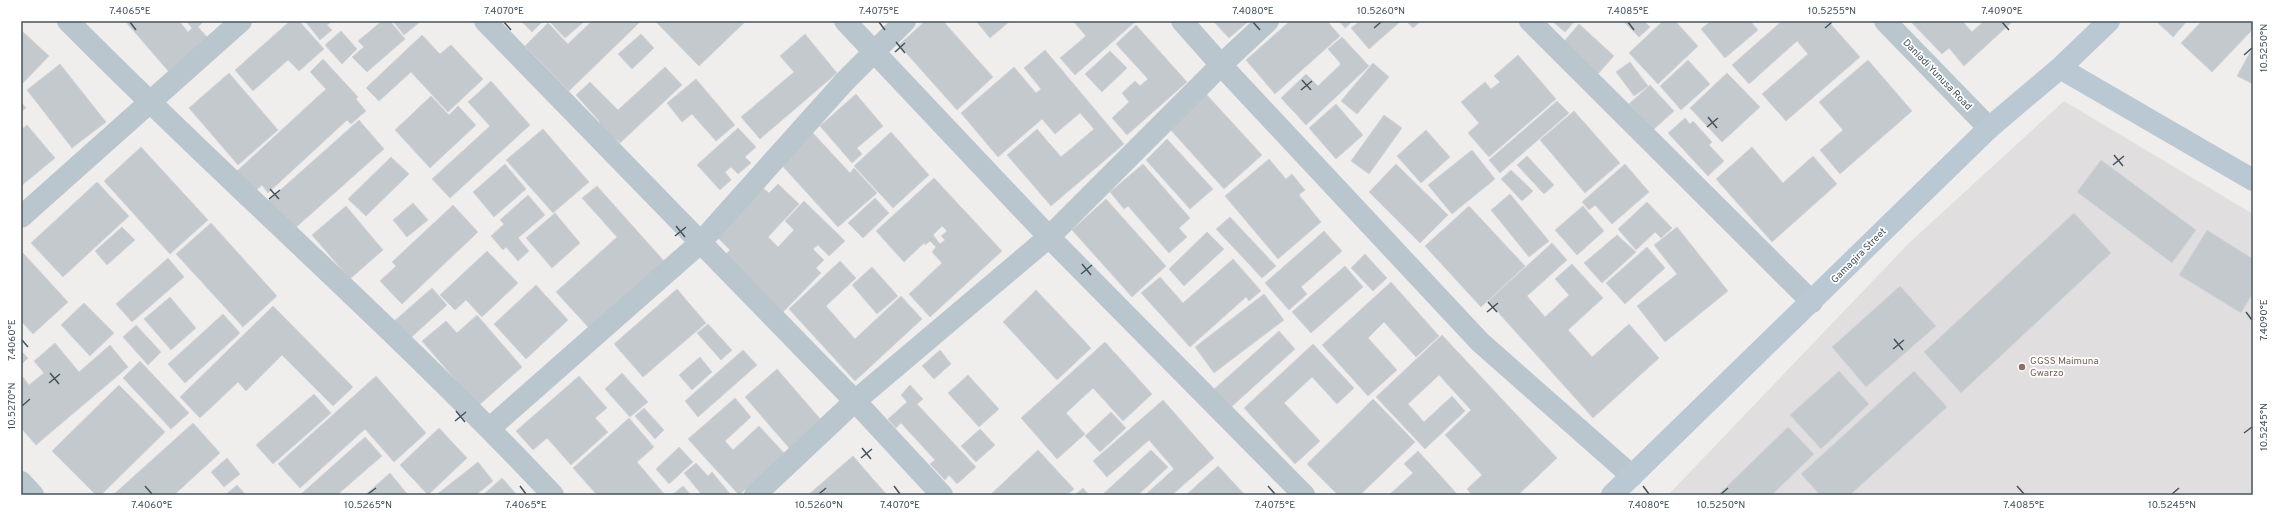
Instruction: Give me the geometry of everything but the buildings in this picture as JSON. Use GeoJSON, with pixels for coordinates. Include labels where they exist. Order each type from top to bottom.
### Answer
{"type":"FeatureCollection","features":[{"type":"Feature","properties":{"kind":"street"},"geometry":{"type":"LineString","coordinates":[[68,21],[150,104],[490,428],[552,495]]}},
{"type":"Feature","properties":{"kind":"street"},"geometry":{"type":"LineString","coordinates":[[21,217],[150,104],[241,21]]}},
{"type":"Feature","properties":{"kind":"street"},"geometry":{"type":"LineString","coordinates":[[485,21],[700,243],[856,401],[942,495]]}},
{"type":"Feature","properties":{"kind":"street"},"geometry":{"type":"LineString","coordinates":[[845,21],[875,50],[1049,237],[1304,495]]}},
{"type":"Feature","properties":{"kind":"street"},"geometry":{"type":"LineString","coordinates":[[490,428],[700,243],[844,81],[905,21]]}},
{"type":"Feature","properties":{"kind":"street"},"geometry":{"type":"LineString","coordinates":[[1182,21],[1221,65],[1480,342],[1632,476]]}},
{"type":"Feature","properties":{"kind":"street"},"geometry":{"type":"LineString","coordinates":[[755,495],[856,401],[1049,237],[1221,65],[1268,21]]}},
{"type":"Feature","properties":{"kind":"street"},"geometry":{"type":"LineString","coordinates":[[1530,21],[1812,302]]}},
{"type":"Feature","properties":{"kind":"street","name":"Danladi Yunusa Road"},"geometry":{"type":"LineString","coordinates":[[1885,21],[1989,128]]}},
{"type":"Feature","properties":{"kind":"street","name":"Gamagira Street"},"geometry":{"type":"LineString","coordinates":[[1612,495],[1812,302],[1989,128],[2060,68],[2109,21]]}},
{"type":"Feature","properties":{"kind":"street"},"geometry":{"type":"LineString","coordinates":[[2060,68],[2253,180]]}},
{"type":"Feature","properties":{"kind":"street"},"geometry":{"type":"LineString","coordinates":[[21,482],[33,495]]}},
{"type":"Feature","properties":{"kind":"shaded area","name":"GGSS Maimuna Gwarzo"},"geometry":{"type":"Polygon","coordinates":[[[2064,101],[2253,214],[2253,495],[1668,495],[1910,242],[2064,101]]]}},
{"type":"Feature","properties":{"kind":"place","name":"GGSS Maimuna Gwarzo"},"geometry":{"type":"Point","coordinates":[2022,367]}}]}
